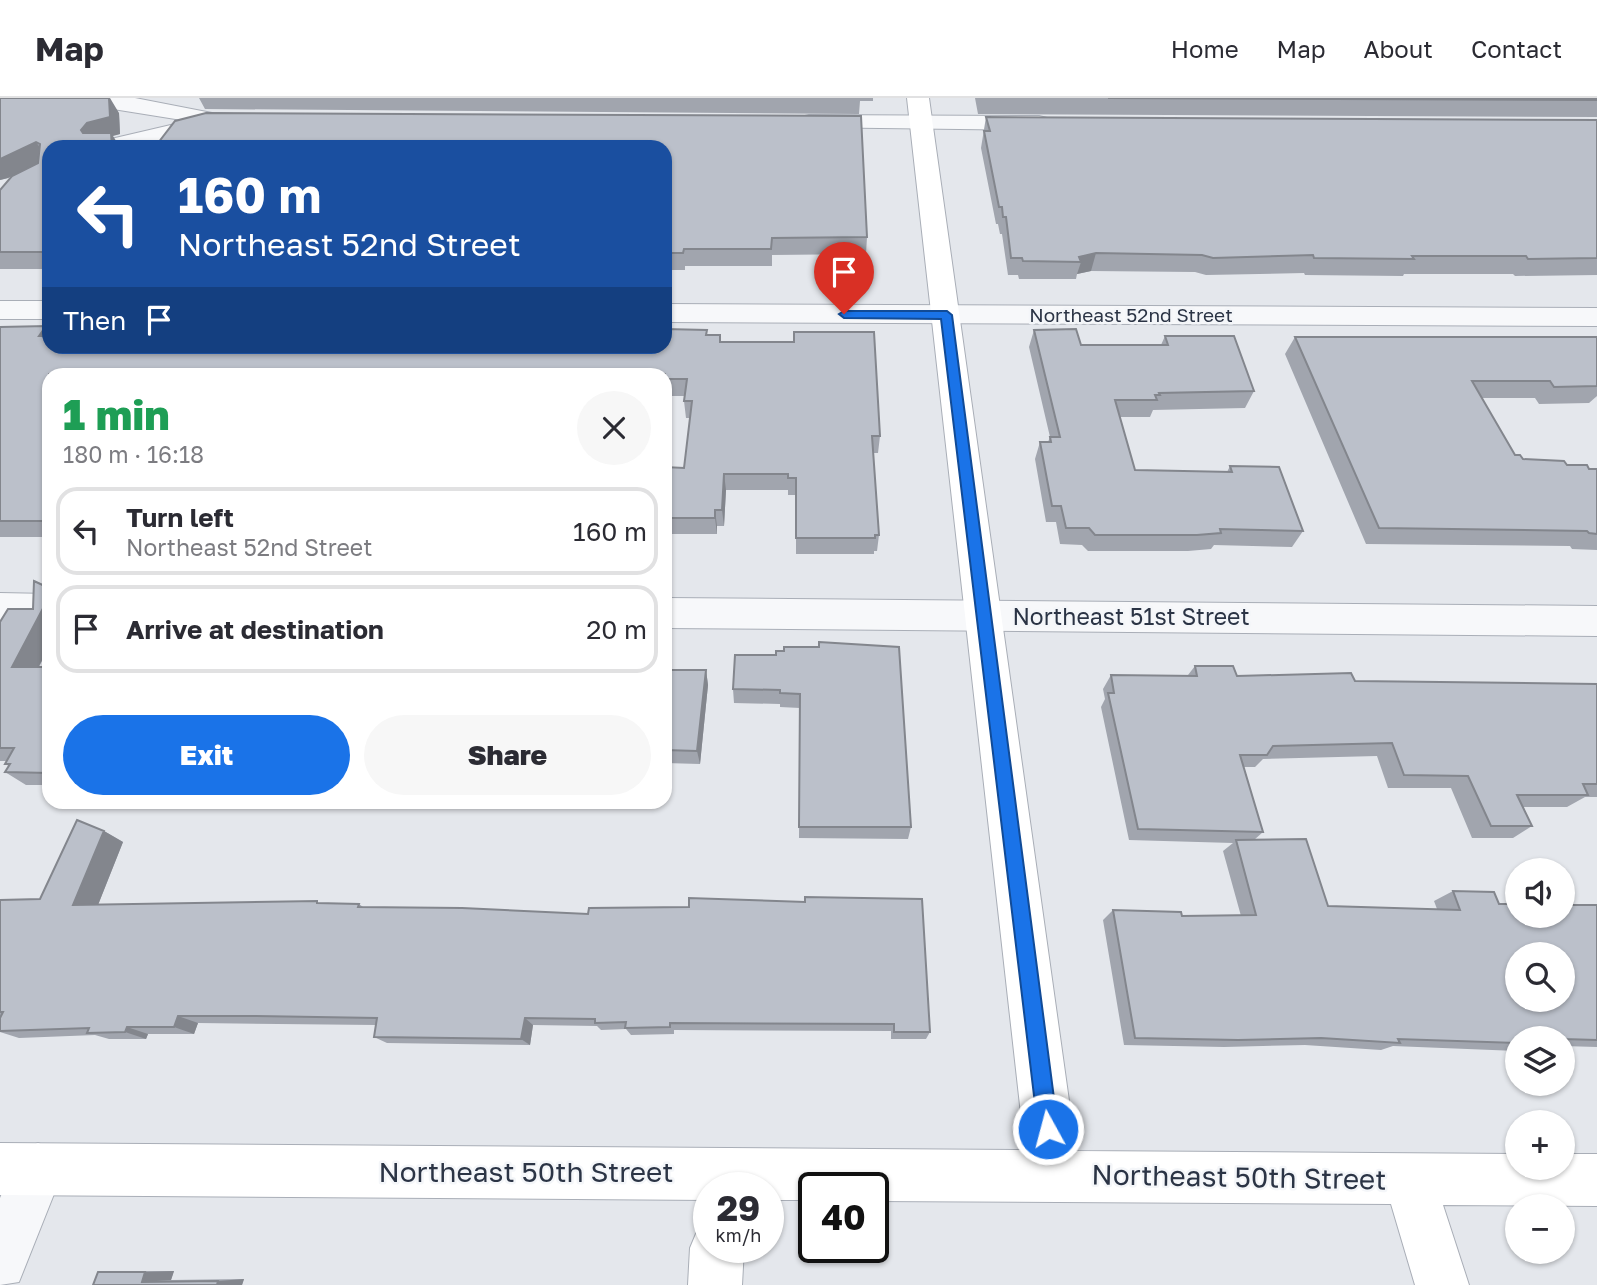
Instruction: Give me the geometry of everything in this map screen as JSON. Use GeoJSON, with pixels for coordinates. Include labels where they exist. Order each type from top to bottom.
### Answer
{"type":"FeatureCollection","features":[{"type":"Feature","properties":{"kind":"street"},"geometry":{"type":"LineString","coordinates":[[88,98],[177,111],[212,120],[268,120]]}},
{"type":"Feature","properties":{"kind":"street"},"geometry":{"type":"LineString","coordinates":[[784,122],[920,110],[1056,123]]}},
{"type":"Feature","properties":{"kind":"street"},"geometry":{"type":"LineString","coordinates":[[920,110],[1054,1175]]}},
{"type":"Feature","properties":{"kind":"street"},"geometry":{"type":"LineString","coordinates":[[138,140],[197,127],[212,120]]}},
{"type":"Feature","properties":{"kind":"street"},"geometry":{"type":"LineString","coordinates":[[0,310],[42,310]]}},
{"type":"Feature","properties":{"kind":"street","name":"Northeast 52nd Street"},"geometry":{"type":"LineString","coordinates":[[672,313],[1597,317]]}},
{"type":"Feature","properties":{"kind":"street"},"geometry":{"type":"LineString","coordinates":[[0,607],[42,608]]}},
{"type":"Feature","properties":{"kind":"street","name":"Northeast 51st Street"},"geometry":{"type":"LineString","coordinates":[[672,613],[1597,621]]}},
{"type":"Feature","properties":{"kind":"street"},"geometry":{"type":"LineString","coordinates":[[0,1262],[19,1169]]}},
{"type":"Feature","properties":{"kind":"street","name":"Northeast 50th Street"},"geometry":{"type":"LineString","coordinates":[[19,1169],[693,1181]]}},
{"type":"Feature","properties":{"kind":"street","name":"Northeast 50th Street"},"geometry":{"type":"LineString","coordinates":[[784,1180],[1054,1175],[1597,1181]]}},
{"type":"Feature","properties":{"kind":"street"},"geometry":{"type":"LineString","coordinates":[[1409,1178],[1442,1285]]}},
{"type":"Feature","properties":{"kind":"street"},"geometry":{"type":"LineString","coordinates":[[715,1285],[716,1263]]}},
{"type":"Feature","properties":{"kind":"building"},"geometry":{"type":"Polygon","coordinates":[[[0,98],[109,98],[110,117],[87,123],[81,130],[83,133],[111,133],[112,140],[42,140],[42,252],[0,252],[0,190],[12,176],[38,163],[40,144],[36,142],[0,159],[0,98]]]}},
{"type":"Feature","properties":{"kind":"building"},"geometry":{"type":"Polygon","coordinates":[[[1108,98],[1597,98],[1597,100],[1108,98]]]}},
{"type":"Feature","properties":{"kind":"building"},"geometry":{"type":"Polygon","coordinates":[[[206,113],[861,116],[867,237],[772,238],[771,249],[684,249],[683,253],[672,253],[672,140],[160,140],[175,121],[206,113]]]}},
{"type":"Feature","properties":{"kind":"building"},"geometry":{"type":"Polygon","coordinates":[[[986,117],[1597,120],[1597,258],[1314,258],[1313,255],[1213,258],[1202,255],[1096,253],[1079,257],[1081,262],[1023,261],[1022,258],[1011,258],[1006,217],[1003,217],[1002,207],[999,207],[984,131],[990,131],[986,117]]]}},
{"type":"Feature","properties":{"kind":"building"},"geometry":{"type":"Polygon","coordinates":[[[42,326],[39,336],[42,336],[42,354],[672,354],[672,329],[707,330],[706,335],[720,335],[720,342],[794,342],[794,332],[874,332],[880,436],[872,436],[879,535],[875,535],[875,538],[796,538],[796,478],[788,478],[788,474],[724,474],[722,510],[715,510],[715,518],[672,518],[672,467],[684,468],[692,401],[684,401],[687,379],[672,379],[672,368],[42,368],[42,521],[0,521],[0,327],[42,326]]]}},
{"type":"Feature","properties":{"kind":"building"},"geometry":{"type":"Polygon","coordinates":[[[1076,329],[1081,345],[1168,345],[1165,336],[1234,336],[1254,391],[1159,393],[1160,395],[1155,395],[1157,400],[1115,400],[1135,470],[1232,472],[1230,466],[1279,467],[1303,531],[1220,529],[1221,533],[1197,535],[1095,535],[1089,528],[1066,528],[1061,506],[1052,506],[1040,442],[1051,442],[1050,437],[1060,437],[1034,330],[1076,329]]]}},
{"type":"Feature","properties":{"kind":"building"},"geometry":{"type":"Polygon","coordinates":[[[1295,337],[1597,337],[1597,386],[1554,387],[1550,381],[1472,381],[1515,455],[1520,455],[1523,459],[1564,461],[1567,465],[1587,465],[1589,469],[1597,469],[1597,534],[1587,531],[1379,528],[1295,337]]]}},
{"type":"Feature","properties":{"kind":"building"},"geometry":{"type":"Polygon","coordinates":[[[34,581],[42,585],[42,610],[12,667],[42,667],[42,773],[5,772],[10,764],[5,764],[14,748],[0,748],[0,622],[8,609],[33,609],[34,581]]]}},
{"type":"Feature","properties":{"kind":"building"},"geometry":{"type":"Polygon","coordinates":[[[819,642],[899,647],[911,827],[799,827],[800,694],[780,693],[780,690],[733,689],[735,655],[776,655],[776,651],[784,651],[784,647],[819,647],[819,642]]]}},
{"type":"Feature","properties":{"kind":"building"},"geometry":{"type":"Polygon","coordinates":[[[1195,666],[1233,666],[1237,676],[1351,673],[1355,681],[1597,684],[1597,784],[1583,784],[1588,795],[1517,795],[1532,826],[1491,826],[1468,776],[1404,775],[1392,743],[1273,746],[1267,755],[1240,755],[1263,832],[1138,829],[1108,693],[1114,693],[1111,675],[1197,676],[1195,666]]]}},
{"type":"Feature","properties":{"kind":"building"},"geometry":{"type":"Polygon","coordinates":[[[672,670],[706,670],[697,751],[672,750],[672,670]]]}},
{"type":"Feature","properties":{"kind":"building"},"geometry":{"type":"Polygon","coordinates":[[[77,820],[104,831],[73,905],[317,901],[359,904],[358,907],[462,908],[588,914],[589,908],[689,907],[689,898],[805,902],[805,897],[922,899],[930,1032],[894,1032],[894,1024],[670,1023],[670,1027],[625,1028],[626,1022],[595,1023],[595,1019],[525,1018],[521,1039],[374,1037],[377,1018],[256,1016],[178,1016],[174,1027],[127,1027],[125,1032],[87,1033],[89,1028],[0,1031],[3,1012],[0,1012],[0,900],[40,899],[77,820]]]}},
{"type":"Feature","properties":{"kind":"building"},"geometry":{"type":"Polygon","coordinates":[[[1306,839],[1328,906],[1460,910],[1453,891],[1494,892],[1499,904],[1505,904],[1505,928],[1575,928],[1575,905],[1597,905],[1597,1040],[1575,1039],[1575,1026],[1505,1026],[1505,1043],[1398,1039],[1400,1043],[1321,1038],[1135,1038],[1113,910],[1181,912],[1182,916],[1256,915],[1236,840],[1306,839]]]}},
{"type":"Feature","properties":{"kind":"building"},"geometry":{"type":"Polygon","coordinates":[[[98,1272],[145,1272],[142,1282],[218,1281],[217,1285],[93,1285],[98,1272]]]}},
{"type":"Feature","properties":{"kind":"route"},"geometry":{"type":"LineString","coordinates":[[844,314],[947,315],[1048,1129]]}}]}
